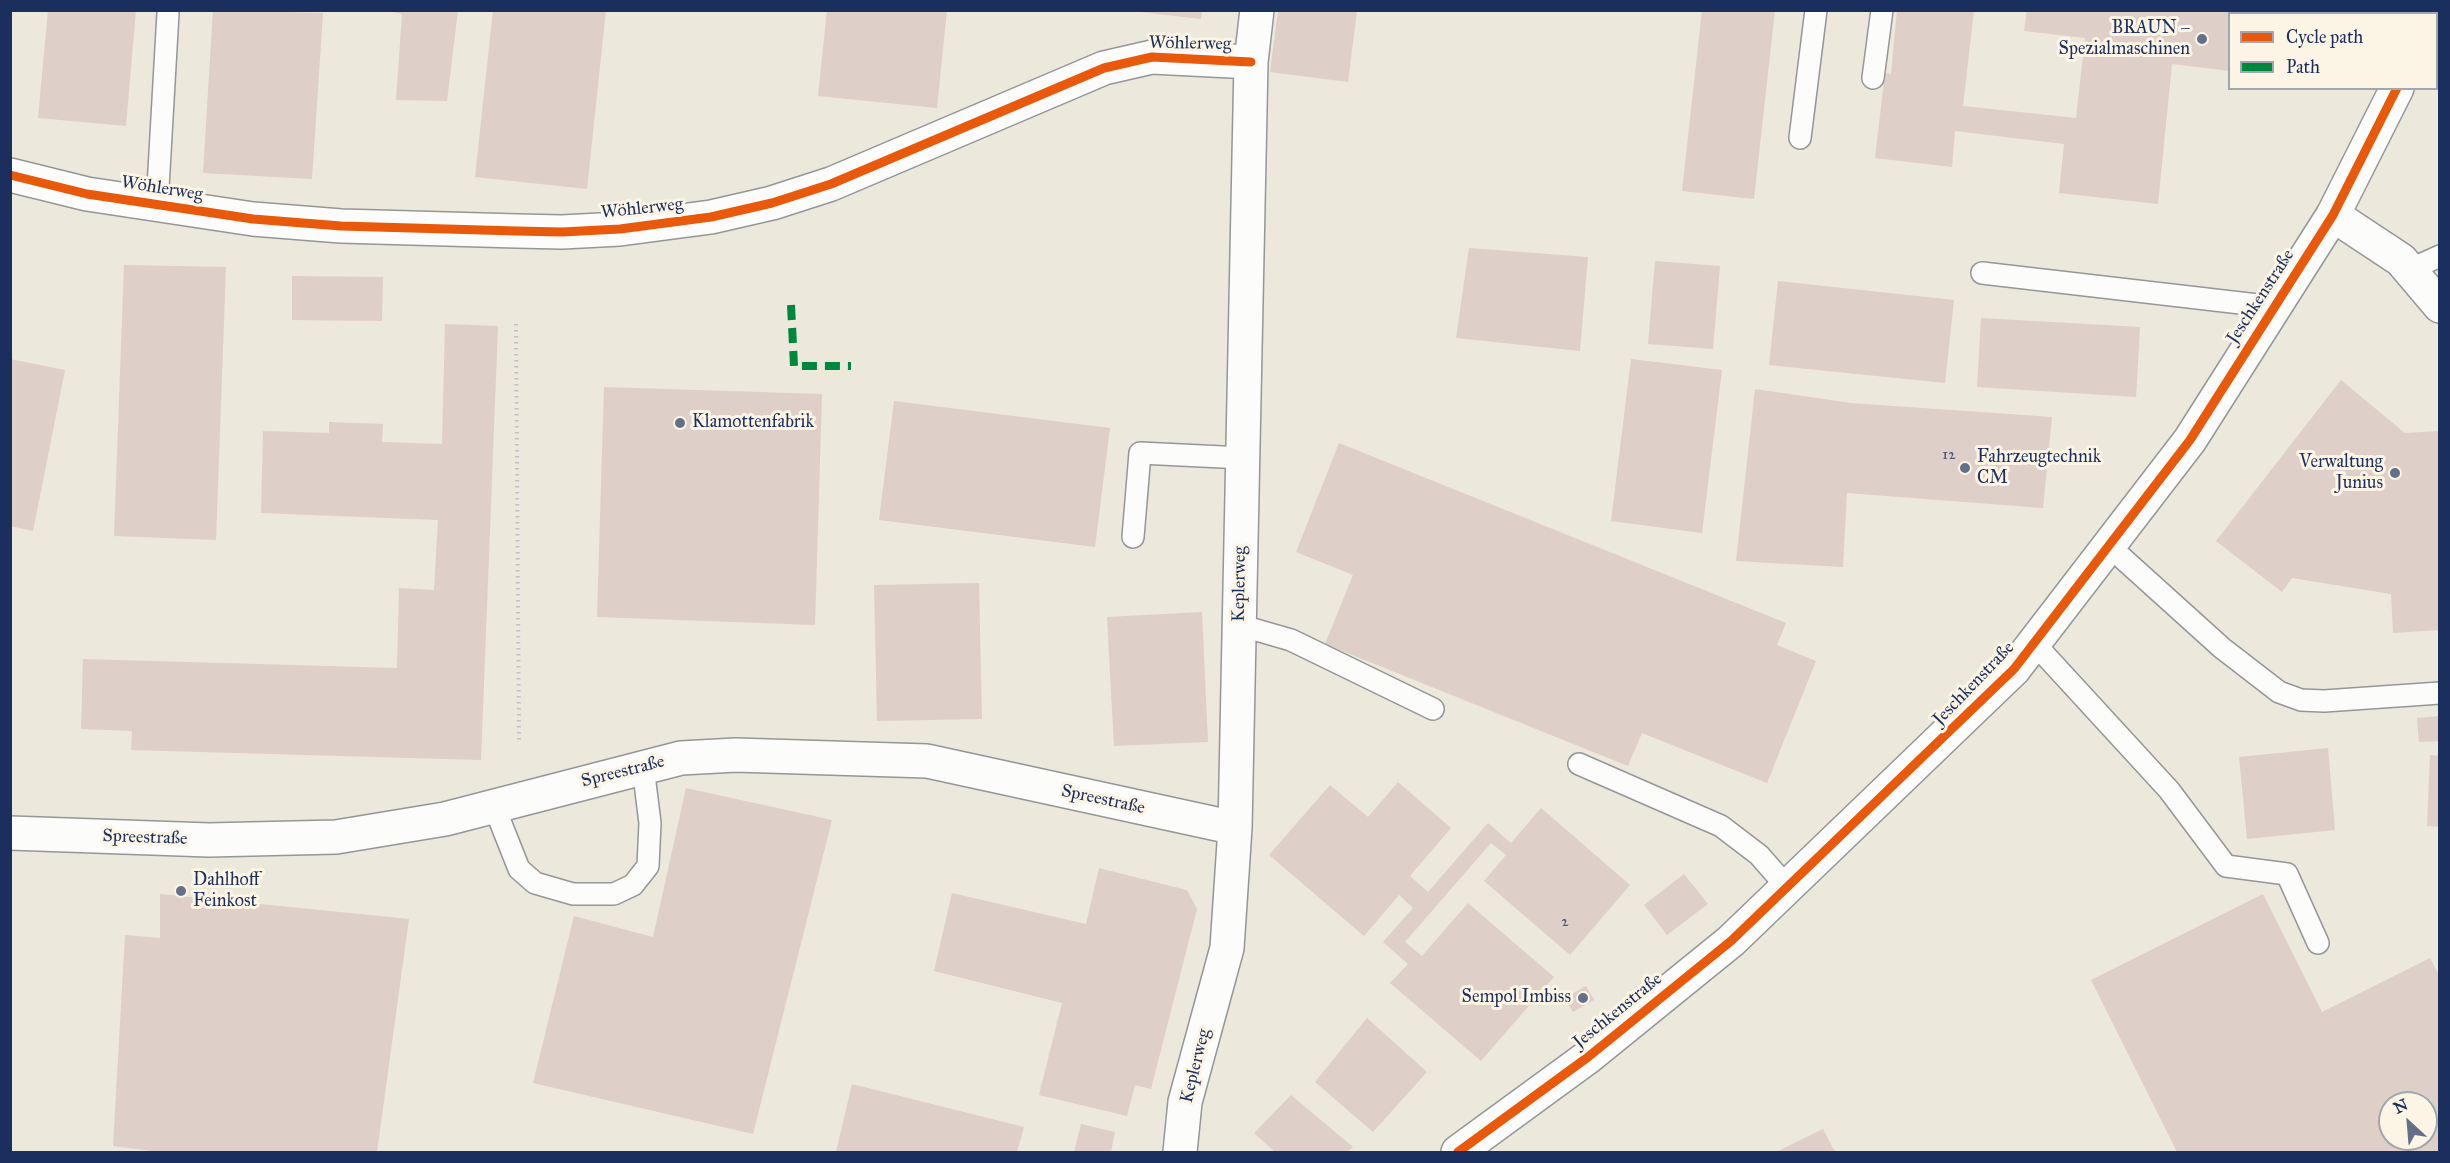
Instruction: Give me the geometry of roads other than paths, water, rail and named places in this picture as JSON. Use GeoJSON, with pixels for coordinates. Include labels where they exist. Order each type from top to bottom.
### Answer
{"type":"FeatureCollection","features":[{"type":"Feature","properties":{"kind":"street","name":"Keplerweg"},"geometry":{"type":"LineString","coordinates":[[1179,1152],[1185,1102],[1227,948],[1235,828],[1251,62],[1257,10]]}},
{"type":"Feature","properties":{"kind":"street","name":"Wöhlerweg"},"geometry":{"type":"LineString","coordinates":[[10,175],[87,194],[157,205],[252,219],[341,226],[562,232],[655,225],[762,205],[831,184],[1104,68],[1152,57],[1251,62]]}},
{"type":"Feature","properties":{"kind":"street","name":"Jeschkenstraße"},"geometry":{"type":"LineString","coordinates":[[1458,1152],[1588,1057],[1731,941],[2014,669],[2190,440],[2333,215],[2396,90]]}},
{"type":"Feature","properties":{"kind":"street"},"geometry":{"type":"LineString","coordinates":[[2333,215],[2401,260],[2439,306]]}},
{"type":"Feature","properties":{"kind":"street","name":"Spreestraße"},"geometry":{"type":"LineString","coordinates":[[10,833],[210,840],[336,837],[445,819],[681,758],[736,755],[927,761],[1235,828]]}},
{"type":"Feature","properties":{"kind":"lane"},"geometry":{"type":"LineString","coordinates":[[1800,138],[1816,10]]}},
{"type":"Feature","properties":{"kind":"lane"},"geometry":{"type":"LineString","coordinates":[[1873,78],[1882,10]]}},
{"type":"Feature","properties":{"kind":"lane"},"geometry":{"type":"LineString","coordinates":[[157,205],[168,13]]}},
{"type":"Feature","properties":{"kind":"lane"},"geometry":{"type":"LineString","coordinates":[[2409,270],[2439,256]]}},
{"type":"Feature","properties":{"kind":"lane"},"geometry":{"type":"LineString","coordinates":[[1982,273],[2275,307]]}},
{"type":"Feature","properties":{"kind":"lane"},"geometry":{"type":"LineString","coordinates":[[1133,537],[1140,453],[1243,458]]}},
{"type":"Feature","properties":{"kind":"lane"},"geometry":{"type":"LineString","coordinates":[[2109,546],[2222,648],[2279,692],[2301,700],[2324,701],[2439,693]]}},
{"type":"Feature","properties":{"kind":"lane"},"geometry":{"type":"LineString","coordinates":[[1239,625],[1291,640],[1433,709]]}},
{"type":"Feature","properties":{"kind":"lane"},"geometry":{"type":"LineString","coordinates":[[2034,643],[2169,790],[2226,866],[2287,874],[2318,943]]}},
{"type":"Feature","properties":{"kind":"lane"},"geometry":{"type":"LineString","coordinates":[[1580,764],[1721,826],[1759,855],[1788,888]]}},
{"type":"Feature","properties":{"kind":"lane"},"geometry":{"type":"LineString","coordinates":[[494,806],[519,870],[535,883],[573,894],[614,894],[633,885],[648,866],[650,823],[643,767]]}},
{"type":"Feature","properties":{"kind":"place","name":"BRAUN – Spezialmaschinen"},"geometry":{"type":"Point","coordinates":[2202,39]}},
{"type":"Feature","properties":{"kind":"place","name":"Klamottenfabrik"},"geometry":{"type":"Point","coordinates":[680,423]}},
{"type":"Feature","properties":{"kind":"place","name":"Fahrzeugtechnik CM"},"geometry":{"type":"Point","coordinates":[1965,468]}},
{"type":"Feature","properties":{"kind":"place","name":"Verwaltung Junius"},"geometry":{"type":"Point","coordinates":[2395,473]}},
{"type":"Feature","properties":{"kind":"place","name":"Dahlhoff Feinkost"},"geometry":{"type":"Point","coordinates":[181,891]}},
{"type":"Feature","properties":{"kind":"place","name":"Sempol Imbiss"},"geometry":{"type":"Point","coordinates":[1583,998]}}]}
